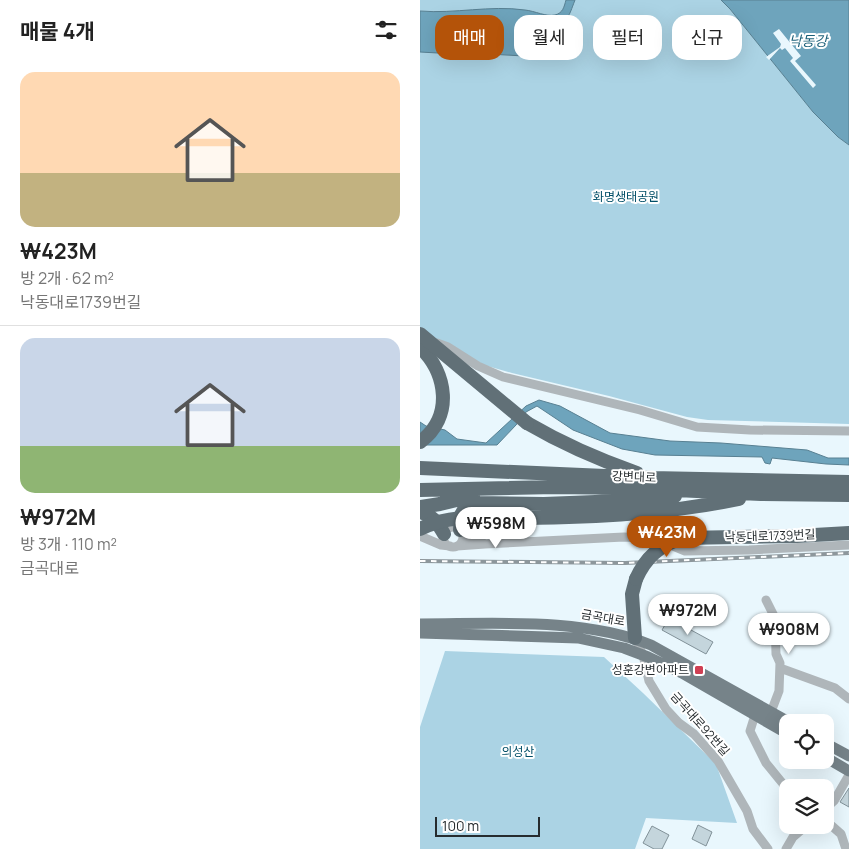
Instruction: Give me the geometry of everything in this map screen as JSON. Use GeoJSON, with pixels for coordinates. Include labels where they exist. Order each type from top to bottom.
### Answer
{"type":"FeatureCollection","features":[{"type":"Feature","properties":{"kind":"highway"},"geometry":{"type":"LineString","coordinates":[[420,335],[527,424],[563,444],[607,463],[652,478]]}},
{"type":"Feature","properties":{"kind":"highway"},"geometry":{"type":"LineString","coordinates":[[420,347],[437,368],[443,398],[438,420],[433,430],[420,442]]}},
{"type":"Feature","properties":{"kind":"highway","name":"강변대로"},"geometry":{"type":"LineString","coordinates":[[420,468],[652,478],[849,482]]}},
{"type":"Feature","properties":{"kind":"highway"},"geometry":{"type":"LineString","coordinates":[[420,507],[509,488]]}},
{"type":"Feature","properties":{"kind":"highway","name":"강변대로"},"geometry":{"type":"LineString","coordinates":[[420,490],[633,488],[761,494],[849,495]]}},
{"type":"Feature","properties":{"kind":"highway"},"geometry":{"type":"LineString","coordinates":[[461,532],[461,515],[465,508],[476,502],[544,504],[647,500],[699,491]]}},
{"type":"Feature","properties":{"kind":"highway"},"geometry":{"type":"LineString","coordinates":[[420,529],[434,523],[460,518],[586,517],[636,514],[761,494]]}},
{"type":"Feature","properties":{"kind":"highway"},"geometry":{"type":"LineString","coordinates":[[420,512],[428,514],[433,518],[448,541]]}},
{"type":"Feature","properties":{"kind":"highway"},"geometry":{"type":"LineString","coordinates":[[635,638],[632,594],[636,579],[643,565],[652,553],[659,548],[682,538],[849,533]]}},
{"type":"Feature","properties":{"kind":"main road","name":"금곡대로"},"geometry":{"type":"LineString","coordinates":[[420,624],[555,625],[635,638],[651,645],[779,716]]}},
{"type":"Feature","properties":{"kind":"main road","name":"금곡대로"},"geometry":{"type":"LineString","coordinates":[[420,633],[578,638],[624,648],[682,673],[779,729]]}},
{"type":"Feature","properties":{"kind":"main road"},"geometry":{"type":"LineString","coordinates":[[834,748],[849,756]]}},
{"type":"Feature","properties":{"kind":"main road"},"geometry":{"type":"LineString","coordinates":[[834,762],[849,771]]}},
{"type":"Feature","properties":{"kind":"street"},"geometry":{"type":"LineString","coordinates":[[420,335],[448,347],[478,366],[504,377],[640,410],[697,427],[750,430],[849,431]]}},
{"type":"Feature","properties":{"kind":"street"},"geometry":{"type":"LineString","coordinates":[[448,541],[446,530],[450,527],[456,528],[485,544]]}},
{"type":"Feature","properties":{"kind":"street"},"geometry":{"type":"LineString","coordinates":[[420,536],[462,542],[461,532]]}},
{"type":"Feature","properties":{"kind":"street","name":"낙동대로1739번길"},"geometry":{"type":"LineString","coordinates":[[448,541],[485,544],[624,537],[656,539],[685,551],[849,545]]}},
{"type":"Feature","properties":{"kind":"street"},"geometry":{"type":"LineString","coordinates":[[766,600],[775,618],[776,654],[780,668],[779,691],[771,712]]}},
{"type":"Feature","properties":{"kind":"street","name":"금곡대로92번길"},"geometry":{"type":"LineString","coordinates":[[635,638],[643,655],[649,681],[666,709],[679,723],[694,734],[718,761],[747,812],[753,829],[768,849]]}},
{"type":"Feature","properties":{"kind":"street"},"geometry":{"type":"LineString","coordinates":[[780,668],[836,688],[849,699]]}},
{"type":"Feature","properties":{"kind":"street"},"geometry":{"type":"LineString","coordinates":[[755,714],[750,731],[766,763],[779,779]]}},
{"type":"Feature","properties":{"kind":"street"},"geometry":{"type":"LineString","coordinates":[[834,801],[849,775]]}},
{"type":"Feature","properties":{"kind":"street"},"geometry":{"type":"LineString","coordinates":[[834,828],[841,834],[846,849]]}},
{"type":"Feature","properties":{"kind":"street"},"geometry":{"type":"LineString","coordinates":[[786,849],[796,834]]}},
{"type":"Feature","properties":{"kind":"green space","name":"화명생태공원"},"geometry":{"type":"Polygon","coordinates":[[[420,0],[721,0],[735,15],[672,15],[672,60],[742,60],[742,24],[813,112],[838,137],[849,145],[849,424],[708,420],[687,417],[477,363],[420,333],[420,0]]]}},
{"type":"Feature","properties":{"kind":"green space","name":"의성산"},"geometry":{"type":"Polygon","coordinates":[[[445,651],[604,657],[716,764],[737,823],[646,818],[635,849],[420,849],[420,727],[445,651]]]}},
{"type":"Feature","properties":{"kind":"water"},"geometry":{"type":"Polygon","coordinates":[[[566,0],[575,0],[569,15],[552,15],[558,14],[564,7],[566,0]]]}},
{"type":"Feature","properties":{"kind":"water","name":"낙동강"},"geometry":{"type":"Polygon","coordinates":[[[721,0],[849,0],[849,145],[838,137],[813,112],[742,24],[742,15],[735,15],[721,0]]]}},
{"type":"Feature","properties":{"kind":"water"},"geometry":{"type":"Polygon","coordinates":[[[512,9],[544,15],[514,15],[514,56],[504,55],[504,15],[435,15],[435,53],[420,52],[420,11],[512,9]]]}},
{"type":"Feature","properties":{"kind":"water"},"geometry":{"type":"Polygon","coordinates":[[[539,400],[560,406],[610,433],[670,441],[807,450],[828,458],[849,458],[849,465],[772,458],[770,464],[765,463],[762,457],[655,455],[622,449],[573,430],[537,406],[526,412],[497,445],[420,444],[420,422],[426,426],[445,430],[457,439],[486,443],[526,406],[539,400]]]}},
{"type":"Feature","properties":{"kind":"pier"},"geometry":{"type":"Polygon","coordinates":[[[779,29],[801,56],[795,61],[816,85],[813,88],[790,61],[793,58],[785,48],[782,50],[780,48],[769,60],[766,57],[780,47],[781,44],[773,33],[779,29]]]}},
{"type":"Feature","properties":{"kind":"building"},"geometry":{"type":"Polygon","coordinates":[[[669,618],[713,642],[706,654],[662,630],[669,618]]]}},
{"type":"Feature","properties":{"kind":"building"},"geometry":{"type":"Polygon","coordinates":[[[849,788],[849,807],[840,802],[849,788]]]}},
{"type":"Feature","properties":{"kind":"building"},"geometry":{"type":"Polygon","coordinates":[[[698,825],[712,832],[706,846],[692,839],[698,825]]]}},
{"type":"Feature","properties":{"kind":"building"},"geometry":{"type":"Polygon","coordinates":[[[652,826],[669,835],[662,849],[654,849],[643,843],[652,826]]]}},
{"type":"Feature","properties":{"kind":"railway"},"geometry":{"type":"LineString","coordinates":[[420,561],[625,563],[849,553]]}},
{"type":"Feature","properties":{"kind":"place","name":"성훈강변아파트"},"geometry":{"type":"Point","coordinates":[699,670]}}]}
